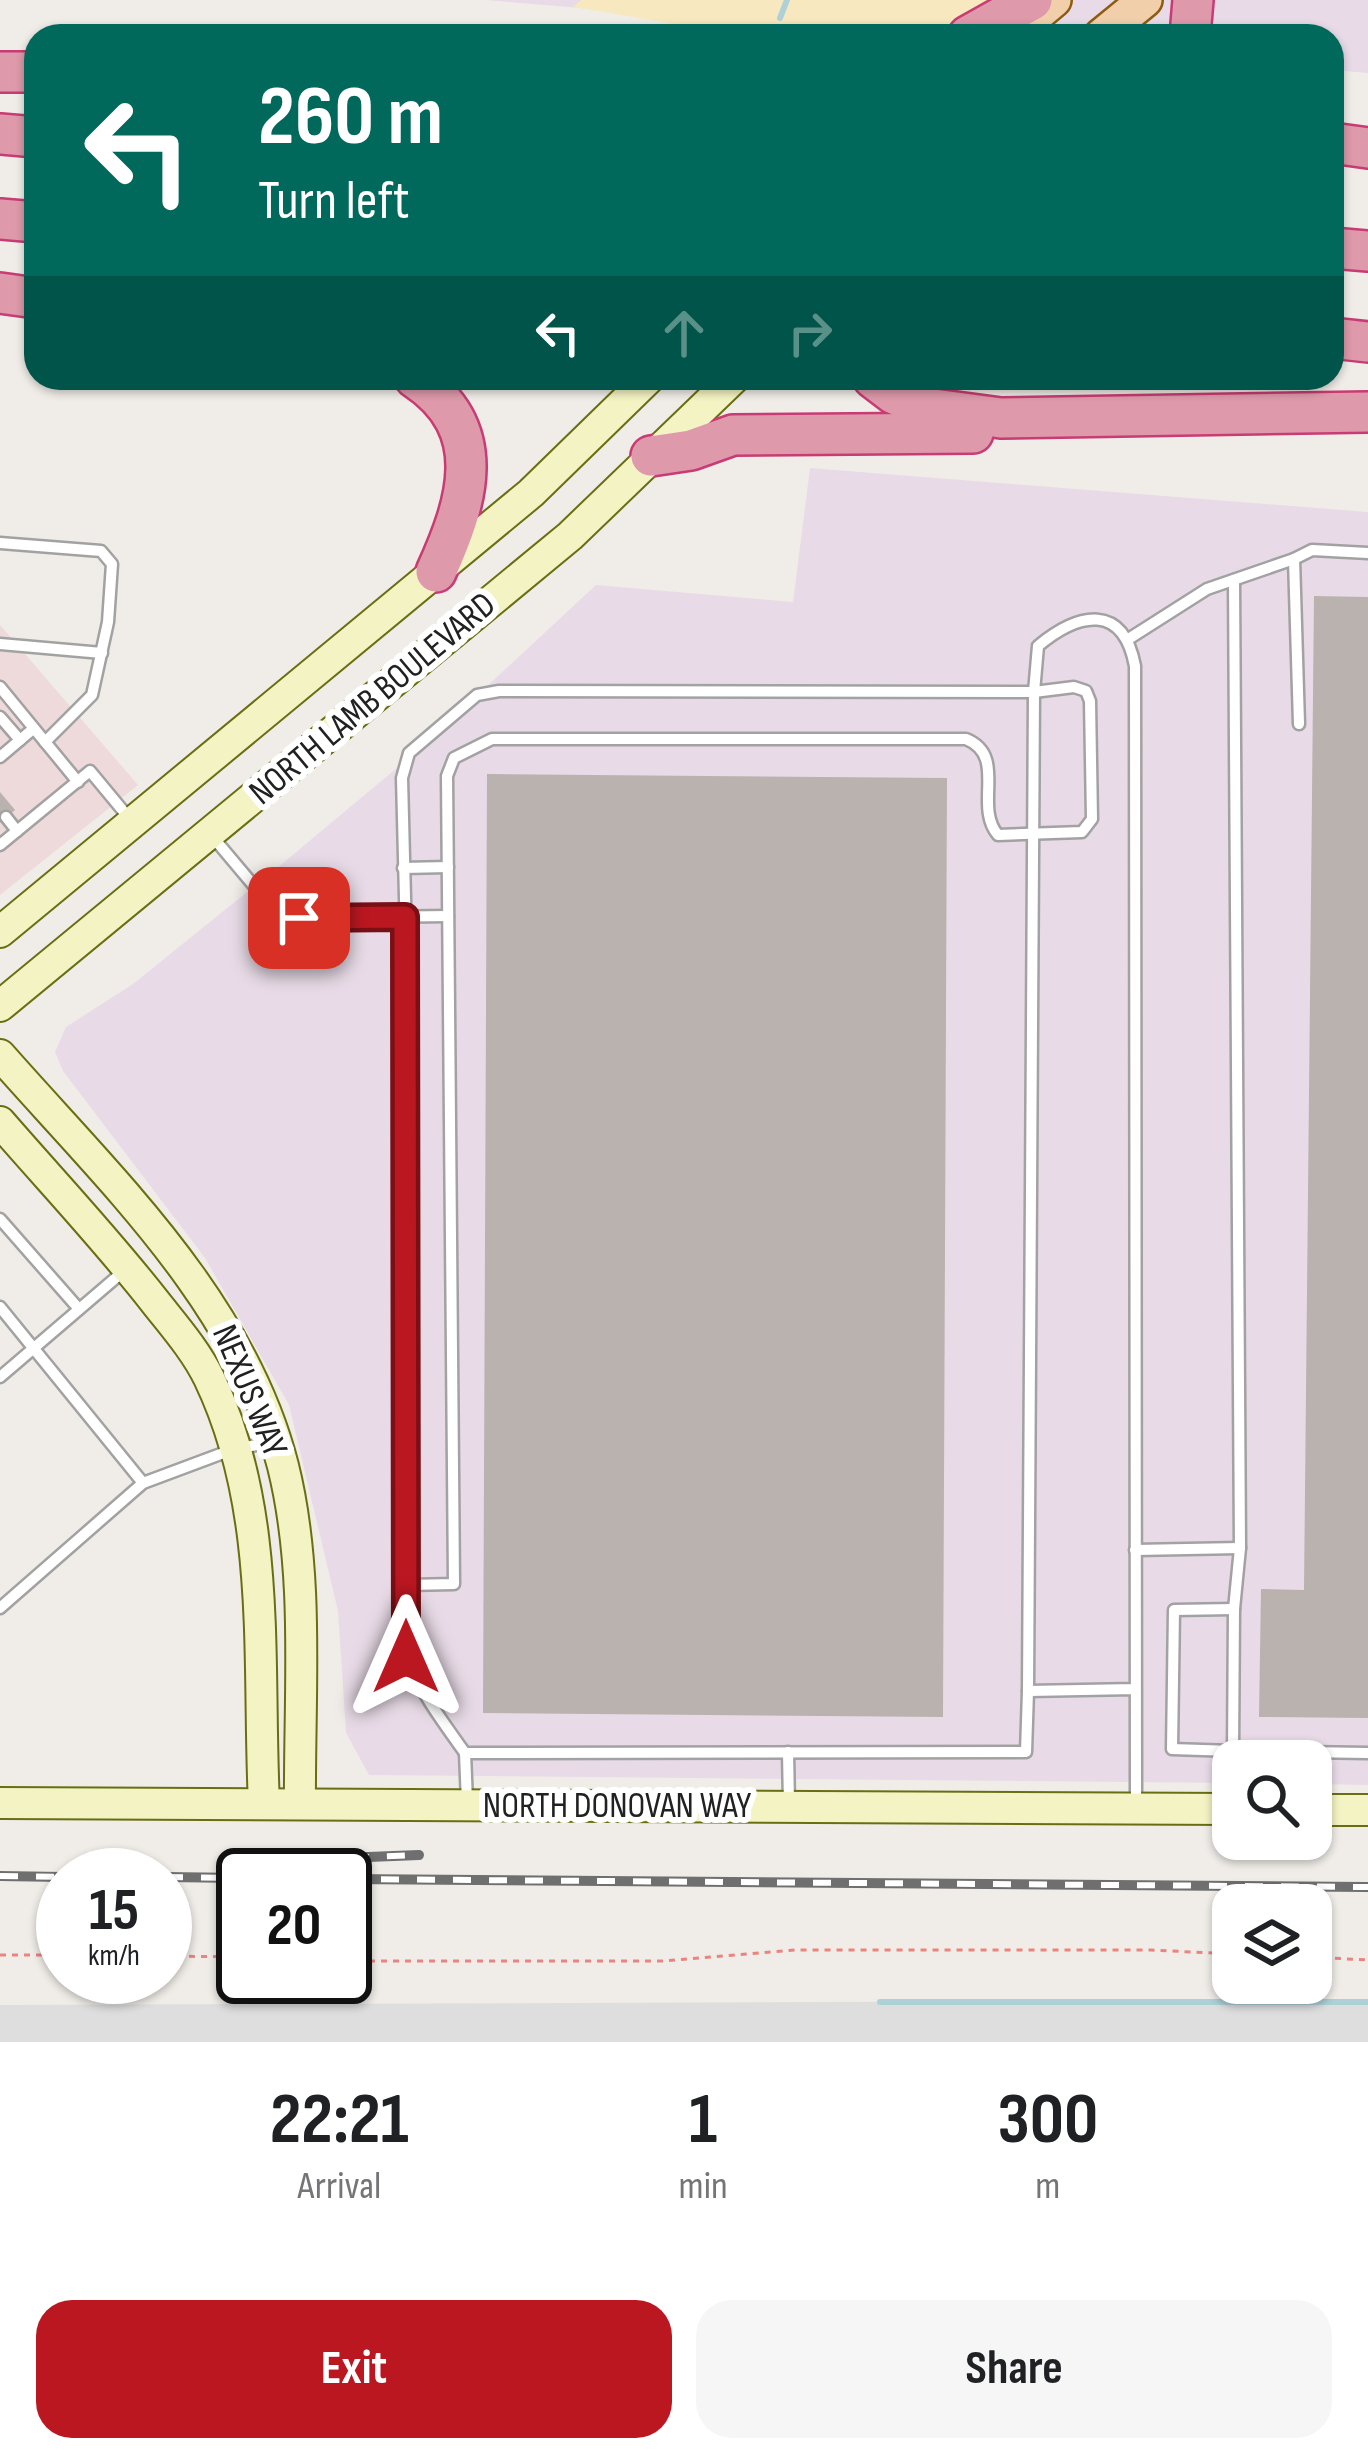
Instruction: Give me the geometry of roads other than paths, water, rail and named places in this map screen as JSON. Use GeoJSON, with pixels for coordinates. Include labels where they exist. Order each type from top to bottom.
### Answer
{"type":"FeatureCollection","features":[{"type":"Feature","properties":{"kind":"highway"},"geometry":{"type":"LineString","coordinates":[[989,24],[1032,0]]}},
{"type":"Feature","properties":{"kind":"highway"},"geometry":{"type":"LineString","coordinates":[[432,390],[464,445],[467,475],[461,515],[436,572]]}},
{"type":"Feature","properties":{"kind":"highway"},"geometry":{"type":"LineString","coordinates":[[889,390],[926,408],[1000,418],[1368,412]]}},
{"type":"Feature","properties":{"kind":"highway"},"geometry":{"type":"LineString","coordinates":[[652,456],[691,450],[734,435],[971,434],[1000,418]]}},
{"type":"Feature","properties":{"kind":"main road"},"geometry":{"type":"LineString","coordinates":[[1025,24],[1054,0]]}},
{"type":"Feature","properties":{"kind":"main road"},"geometry":{"type":"LineString","coordinates":[[1116,24],[1145,0]]}},
{"type":"Feature","properties":{"kind":"street","name":"NORTH LAMB BOULEVARD"},"geometry":{"type":"LineString","coordinates":[[0,932],[531,493],[637,390]]}},
{"type":"Feature","properties":{"kind":"street","name":"NORTH LAMB BOULEVARD"},"geometry":{"type":"LineString","coordinates":[[0,1006],[570,536],[721,390]]}},
{"type":"Feature","properties":{"kind":"street","name":"NEXUS WAY"},"geometry":{"type":"LineString","coordinates":[[0,1055],[167,1246],[213,1307],[244,1365],[275,1442],[284,1469],[298,1583],[300,1804]]}},
{"type":"Feature","properties":{"kind":"street","name":"NEXUS WAY"},"geometry":{"type":"LineString","coordinates":[[0,1122],[127,1268],[200,1363],[234,1449],[254,1528],[264,1804]]}},
{"type":"Feature","properties":{"kind":"street","name":"NORTH DONOVAN WAY"},"geometry":{"type":"LineString","coordinates":[[0,1803],[1212,1809]]}},
{"type":"Feature","properties":{"kind":"street"},"geometry":{"type":"LineString","coordinates":[[1332,1810],[1368,1810]]}},
{"type":"Feature","properties":{"kind":"lane"},"geometry":{"type":"LineString","coordinates":[[0,543],[101,551],[112,564],[92,695],[45,742]]}},
{"type":"Feature","properties":{"kind":"lane"},"geometry":{"type":"LineString","coordinates":[[1130,638],[1208,589],[1312,550],[1368,553]]}},
{"type":"Feature","properties":{"kind":"lane"},"geometry":{"type":"LineString","coordinates":[[1294,559],[1299,724]]}},
{"type":"Feature","properties":{"kind":"lane"},"geometry":{"type":"LineString","coordinates":[[1233,1740],[1234,1609],[1240,1548],[1234,580]]}},
{"type":"Feature","properties":{"kind":"lane"},"geometry":{"type":"LineString","coordinates":[[465,1753],[1025,1752],[1034,692],[1038,646],[1062,626],[1093,620],[1116,624],[1130,638],[1136,666],[1136,1809]]}},
{"type":"Feature","properties":{"kind":"lane"},"geometry":{"type":"LineString","coordinates":[[0,644],[102,653]]}},
{"type":"Feature","properties":{"kind":"lane"},"geometry":{"type":"LineString","coordinates":[[0,687],[78,782]]}},
{"type":"Feature","properties":{"kind":"lane"},"geometry":{"type":"LineString","coordinates":[[407,1585],[454,1584],[447,776],[454,758],[492,739],[965,739],[979,744],[987,754],[990,825],[998,835],[1082,832],[1091,819],[1090,701],[1086,691],[1074,687],[1034,692],[500,691],[477,695],[409,753],[402,778],[406,1657],[416,1682],[465,1753],[468,1805]]}},
{"type":"Feature","properties":{"kind":"lane"},"geometry":{"type":"LineString","coordinates":[[0,717],[20,740]]}},
{"type":"Feature","properties":{"kind":"lane"},"geometry":{"type":"LineString","coordinates":[[0,738],[4,753],[33,729]]}},
{"type":"Feature","properties":{"kind":"lane"},"geometry":{"type":"LineString","coordinates":[[0,845],[90,771],[133,822]]}},
{"type":"Feature","properties":{"kind":"lane"},"geometry":{"type":"LineString","coordinates":[[6,817],[17,831]]}},
{"type":"Feature","properties":{"kind":"lane"},"geometry":{"type":"LineString","coordinates":[[210,834],[276,912],[299,918],[448,916]]}},
{"type":"Feature","properties":{"kind":"lane"},"geometry":{"type":"LineString","coordinates":[[403,868],[448,867]]}},
{"type":"Feature","properties":{"kind":"lane"},"geometry":{"type":"LineString","coordinates":[[0,1219],[79,1309]]}},
{"type":"Feature","properties":{"kind":"lane"},"geometry":{"type":"LineString","coordinates":[[0,1377],[127,1268]]}},
{"type":"Feature","properties":{"kind":"lane"},"geometry":{"type":"LineString","coordinates":[[0,1307],[142,1483]]}},
{"type":"Feature","properties":{"kind":"lane"},"geometry":{"type":"LineString","coordinates":[[0,1608],[142,1483],[234,1449],[275,1442]]}},
{"type":"Feature","properties":{"kind":"lane"},"geometry":{"type":"LineString","coordinates":[[1135,1550],[1240,1548]]}},
{"type":"Feature","properties":{"kind":"lane"},"geometry":{"type":"LineString","coordinates":[[1212,1751],[1172,1750],[1174,1610],[1234,1609]]}},
{"type":"Feature","properties":{"kind":"lane"},"geometry":{"type":"LineString","coordinates":[[1028,1690],[1135,1689]]}},
{"type":"Feature","properties":{"kind":"lane"},"geometry":{"type":"LineString","coordinates":[[788,1752],[789,1807]]}},
{"type":"Feature","properties":{"kind":"lane"},"geometry":{"type":"LineString","coordinates":[[1332,1752],[1368,1753]]}},
{"type":"Feature","properties":{"kind":"waterway"},"geometry":{"type":"LineString","coordinates":[[780,18],[787,0]]}},
{"type":"Feature","properties":{"kind":"waterway"},"geometry":{"type":"LineString","coordinates":[[880,2002],[1368,2002]]}},
{"type":"Feature","properties":{"kind":"railway"},"geometry":{"type":"LineString","coordinates":[[372,1857],[419,1855]]}},
{"type":"Feature","properties":{"kind":"railway"},"geometry":{"type":"LineString","coordinates":[[0,1876],[36,1877]]}},
{"type":"Feature","properties":{"kind":"railway"},"geometry":{"type":"LineString","coordinates":[[192,1877],[216,1878]]}},
{"type":"Feature","properties":{"kind":"railway"},"geometry":{"type":"LineString","coordinates":[[372,1879],[1368,1887]]}}]}
